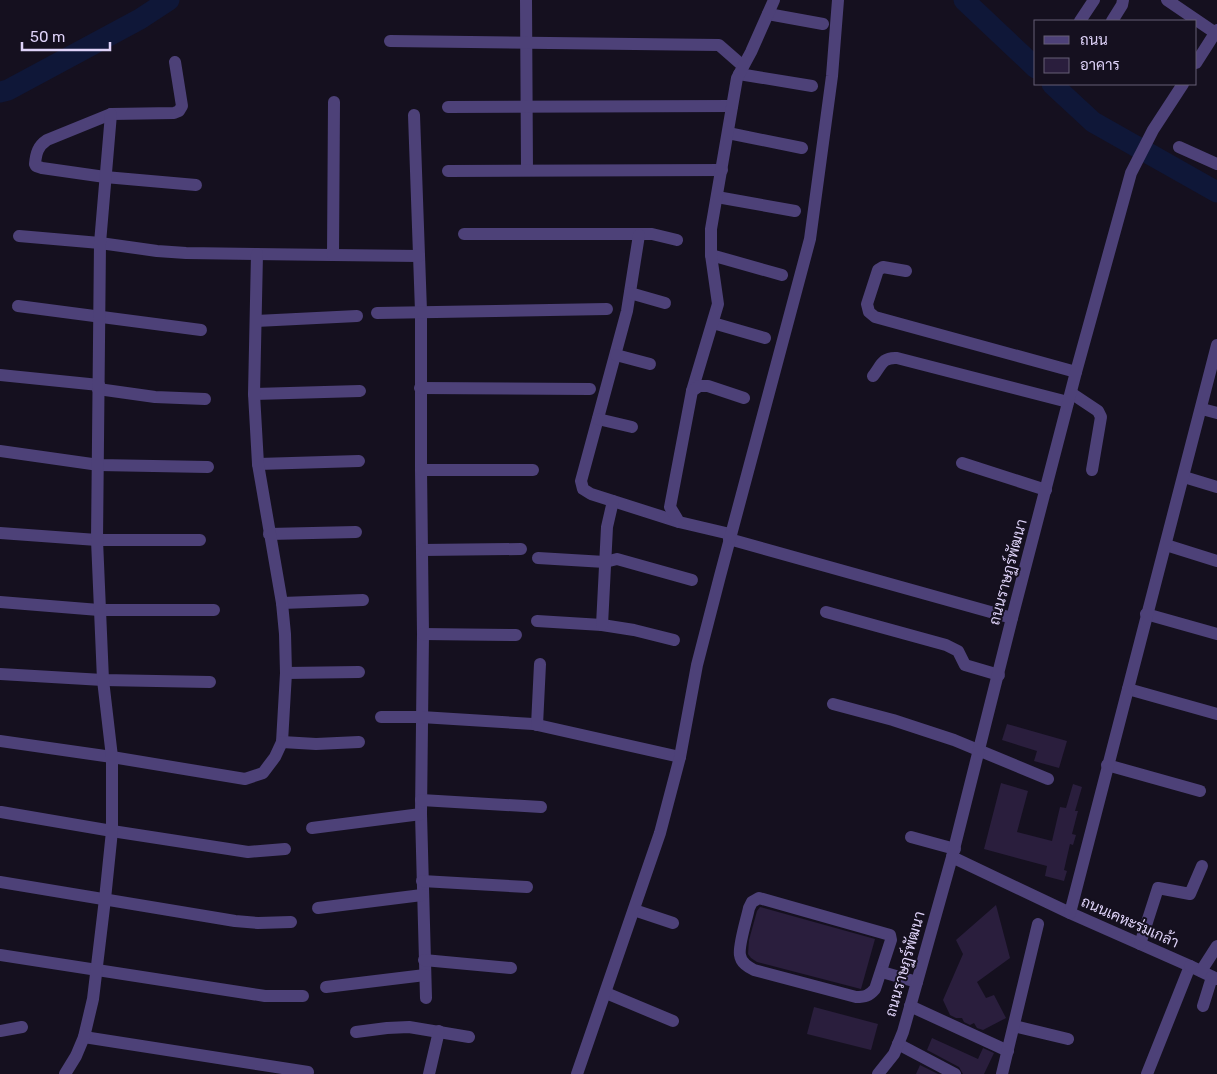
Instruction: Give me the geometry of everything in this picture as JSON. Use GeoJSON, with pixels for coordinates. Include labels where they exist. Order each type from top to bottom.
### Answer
{"type":"FeatureCollection","features":[{"type":"Feature","properties":{"kind":"street"},"geometry":{"type":"LineString","coordinates":[[526,0],[528,170]]}},
{"type":"Feature","properties":{"kind":"street"},"geometry":{"type":"LineString","coordinates":[[679,522],[670,507],[692,391],[718,304],[711,255],[711,230],[732,106],[741,70],[774,0]]}},
{"type":"Feature","properties":{"kind":"street"},"geometry":{"type":"LineString","coordinates":[[577,1074],[660,833],[680,757],[697,665],[810,239],[832,76],[838,0]]}},
{"type":"Feature","properties":{"kind":"street"},"geometry":{"type":"LineString","coordinates":[[1081,20],[1094,0]]}},
{"type":"Feature","properties":{"kind":"street"},"geometry":{"type":"LineString","coordinates":[[1113,20],[1122,6],[1123,0]]}},
{"type":"Feature","properties":{"kind":"street"},"geometry":{"type":"LineString","coordinates":[[1167,0],[1193,20]]}},
{"type":"Feature","properties":{"kind":"street"},"geometry":{"type":"LineString","coordinates":[[768,14],[823,24]]}},
{"type":"Feature","properties":{"kind":"street"},"geometry":{"type":"LineString","coordinates":[[1197,23],[1216,37],[1197,62]]}},
{"type":"Feature","properties":{"kind":"street"},"geometry":{"type":"LineString","coordinates":[[390,41],[719,44],[741,70],[812,86]]}},
{"type":"Feature","properties":{"kind":"street"},"geometry":{"type":"LineString","coordinates":[[175,62],[182,106],[179,111],[174,113],[111,114],[47,140],[40,145],[35,157],[35,164],[36,166],[105,177],[196,185]]}},
{"type":"Feature","properties":{"kind":"street","name":"ถนนราษฏร์พัฒนา"},"geometry":{"type":"LineString","coordinates":[[878,1074],[891,1058],[898,1044],[954,853],[1069,397],[1132,173],[1152,130],[1182,85]]}},
{"type":"Feature","properties":{"kind":"street"},"geometry":{"type":"LineString","coordinates":[[333,255],[334,102]]}},
{"type":"Feature","properties":{"kind":"street"},"geometry":{"type":"LineString","coordinates":[[448,107],[732,106]]}},
{"type":"Feature","properties":{"kind":"street"},"geometry":{"type":"LineString","coordinates":[[65,1074],[76,1056],[84,1037],[93,999],[112,831],[112,756],[104,680],[97,540],[100,243],[111,114]]}},
{"type":"Feature","properties":{"kind":"street"},"geometry":{"type":"LineString","coordinates":[[414,115],[421,311],[420,470],[423,634],[421,814],[426,998]]}},
{"type":"Feature","properties":{"kind":"street"},"geometry":{"type":"LineString","coordinates":[[728,134],[802,148]]}},
{"type":"Feature","properties":{"kind":"street"},"geometry":{"type":"LineString","coordinates":[[1179,147],[1217,164]]}},
{"type":"Feature","properties":{"kind":"street"},"geometry":{"type":"LineString","coordinates":[[448,171],[722,170]]}},
{"type":"Feature","properties":{"kind":"street"},"geometry":{"type":"LineString","coordinates":[[717,198],[795,212]]}},
{"type":"Feature","properties":{"kind":"street"},"geometry":{"type":"LineString","coordinates":[[464,234],[652,234],[677,240]]}},
{"type":"Feature","properties":{"kind":"street"},"geometry":{"type":"LineString","coordinates":[[639,235],[628,311],[581,481],[583,489],[591,494],[679,522],[1012,618]]}},
{"type":"Feature","properties":{"kind":"street"},"geometry":{"type":"LineString","coordinates":[[19,236],[100,243],[167,252],[419,256]]}},
{"type":"Feature","properties":{"kind":"street"},"geometry":{"type":"LineString","coordinates":[[0,741],[112,756],[245,779],[263,773],[276,757],[282,742],[286,673],[285,634],[282,603],[258,464],[254,394],[257,254]]}},
{"type":"Feature","properties":{"kind":"street"},"geometry":{"type":"LineString","coordinates":[[711,255],[782,275]]}},
{"type":"Feature","properties":{"kind":"street"},"geometry":{"type":"LineString","coordinates":[[906,271],[883,267],[878,270],[867,304],[869,312],[875,316],[1076,372]]}},
{"type":"Feature","properties":{"kind":"street"},"geometry":{"type":"LineString","coordinates":[[630,294],[665,302]]}},
{"type":"Feature","properties":{"kind":"street"},"geometry":{"type":"LineString","coordinates":[[18,306],[200,330]]}},
{"type":"Feature","properties":{"kind":"street"},"geometry":{"type":"LineString","coordinates":[[377,313],[607,309]]}},
{"type":"Feature","properties":{"kind":"street"},"geometry":{"type":"LineString","coordinates":[[256,321],[357,316]]}},
{"type":"Feature","properties":{"kind":"street"},"geometry":{"type":"LineString","coordinates":[[713,323],[765,338]]}},
{"type":"Feature","properties":{"kind":"street"},"geometry":{"type":"LineString","coordinates":[[1070,913],[1146,614],[1202,409],[1217,345]]}},
{"type":"Feature","properties":{"kind":"street"},"geometry":{"type":"LineString","coordinates":[[616,355],[650,364]]}},
{"type":"Feature","properties":{"kind":"street"},"geometry":{"type":"LineString","coordinates":[[873,376],[884,360],[889,357],[1069,397],[1098,411],[1100,417],[1092,470]]}},
{"type":"Feature","properties":{"kind":"street"},"geometry":{"type":"LineString","coordinates":[[0,376],[98,387],[155,397],[205,399]]}},
{"type":"Feature","properties":{"kind":"street"},"geometry":{"type":"LineString","coordinates":[[692,391],[699,386],[708,386],[744,398]]}},
{"type":"Feature","properties":{"kind":"street"},"geometry":{"type":"LineString","coordinates":[[420,388],[590,389]]}},
{"type":"Feature","properties":{"kind":"street"},"geometry":{"type":"LineString","coordinates":[[254,394],[360,391]]}},
{"type":"Feature","properties":{"kind":"street"},"geometry":{"type":"LineString","coordinates":[[1202,409],[1217,413]]}},
{"type":"Feature","properties":{"kind":"street"},"geometry":{"type":"LineString","coordinates":[[598,418],[632,427]]}},
{"type":"Feature","properties":{"kind":"street"},"geometry":{"type":"LineString","coordinates":[[0,451],[99,465],[208,467]]}},
{"type":"Feature","properties":{"kind":"street"},"geometry":{"type":"LineString","coordinates":[[258,464],[359,461]]}},
{"type":"Feature","properties":{"kind":"street"},"geometry":{"type":"LineString","coordinates":[[962,463],[1046,490]]}},
{"type":"Feature","properties":{"kind":"street"},"geometry":{"type":"LineString","coordinates":[[420,470],[533,470]]}},
{"type":"Feature","properties":{"kind":"street"},"geometry":{"type":"LineString","coordinates":[[1184,478],[1217,487]]}},
{"type":"Feature","properties":{"kind":"street"},"geometry":{"type":"LineString","coordinates":[[602,625],[607,527],[613,501]]}},
{"type":"Feature","properties":{"kind":"street"},"geometry":{"type":"LineString","coordinates":[[269,534],[356,532]]}},
{"type":"Feature","properties":{"kind":"street"},"geometry":{"type":"LineString","coordinates":[[0,533],[97,540],[200,540]]}},
{"type":"Feature","properties":{"kind":"street"},"geometry":{"type":"LineString","coordinates":[[1166,545],[1217,561]]}},
{"type":"Feature","properties":{"kind":"street"},"geometry":{"type":"LineString","coordinates":[[422,550],[521,549]]}},
{"type":"Feature","properties":{"kind":"street"},"geometry":{"type":"LineString","coordinates":[[538,558],[605,562],[617,559],[692,580]]}},
{"type":"Feature","properties":{"kind":"street"},"geometry":{"type":"LineString","coordinates":[[282,603],[362,600]]}},
{"type":"Feature","properties":{"kind":"street"},"geometry":{"type":"LineString","coordinates":[[0,602],[100,610],[214,610]]}},
{"type":"Feature","properties":{"kind":"street"},"geometry":{"type":"LineString","coordinates":[[826,612],[946,645],[958,651],[965,665],[999,675]]}},
{"type":"Feature","properties":{"kind":"street"},"geometry":{"type":"LineString","coordinates":[[1146,614],[1217,634]]}},
{"type":"Feature","properties":{"kind":"street"},"geometry":{"type":"LineString","coordinates":[[538,621],[602,625],[634,630],[674,640]]}},
{"type":"Feature","properties":{"kind":"street"},"geometry":{"type":"LineString","coordinates":[[423,634],[516,635]]}},
{"type":"Feature","properties":{"kind":"street"},"geometry":{"type":"LineString","coordinates":[[537,725],[540,664]]}},
{"type":"Feature","properties":{"kind":"street"},"geometry":{"type":"LineString","coordinates":[[286,673],[359,672]]}},
{"type":"Feature","properties":{"kind":"street"},"geometry":{"type":"LineString","coordinates":[[0,674],[104,680],[210,682]]}},
{"type":"Feature","properties":{"kind":"street"},"geometry":{"type":"LineString","coordinates":[[1128,689],[1217,714]]}},
{"type":"Feature","properties":{"kind":"street"},"geometry":{"type":"LineString","coordinates":[[833,704],[893,720],[980,750],[1048,779]]}},
{"type":"Feature","properties":{"kind":"street"},"geometry":{"type":"LineString","coordinates":[[381,717],[421,717],[537,725],[680,757]]}},
{"type":"Feature","properties":{"kind":"street"},"geometry":{"type":"LineString","coordinates":[[282,742],[316,744],[359,742]]}},
{"type":"Feature","properties":{"kind":"street"},"geometry":{"type":"LineString","coordinates":[[1108,765],[1200,791]]}},
{"type":"Feature","properties":{"kind":"street"},"geometry":{"type":"LineString","coordinates":[[421,800],[541,807]]}},
{"type":"Feature","properties":{"kind":"street"},"geometry":{"type":"LineString","coordinates":[[1,812],[248,852],[285,848]]}},
{"type":"Feature","properties":{"kind":"street"},"geometry":{"type":"LineString","coordinates":[[312,828],[421,814]]}},
{"type":"Feature","properties":{"kind":"street","name":"ถนนเคหะร่มเกล้า"},"geometry":{"type":"LineString","coordinates":[[911,837],[954,853],[1070,913],[1205,973],[1147,1074]]}},
{"type":"Feature","properties":{"kind":"street"},"geometry":{"type":"LineString","coordinates":[[1140,944],[1158,888],[1190,894],[1202,866]]}},
{"type":"Feature","properties":{"kind":"street"},"geometry":{"type":"LineString","coordinates":[[422,881],[527,887]]}},
{"type":"Feature","properties":{"kind":"street"},"geometry":{"type":"LineString","coordinates":[[0,882],[235,921],[258,923],[291,922]]}},
{"type":"Feature","properties":{"kind":"street"},"geometry":{"type":"LineString","coordinates":[[318,908],[422,895]]}},
{"type":"Feature","properties":{"kind":"street"},"geometry":{"type":"LineString","coordinates":[[759,898],[888,933],[891,936],[891,940],[882,972],[875,989],[870,995],[856,997],[754,970],[747,966],[740,955],[747,917],[752,902],[759,898]]}},
{"type":"Feature","properties":{"kind":"street"},"geometry":{"type":"LineString","coordinates":[[634,910],[673,923]]}},
{"type":"Feature","properties":{"kind":"street"},"geometry":{"type":"LineString","coordinates":[[1002,1074],[1038,924]]}},
{"type":"Feature","properties":{"kind":"street"},"geometry":{"type":"LineString","coordinates":[[1202,1006],[1205,973],[1217,946]]}},
{"type":"Feature","properties":{"kind":"street"},"geometry":{"type":"LineString","coordinates":[[0,956],[265,996],[303,996]]}},
{"type":"Feature","properties":{"kind":"street"},"geometry":{"type":"LineString","coordinates":[[424,960],[511,968]]}},
{"type":"Feature","properties":{"kind":"street"},"geometry":{"type":"LineString","coordinates":[[882,972],[917,982]]}},
{"type":"Feature","properties":{"kind":"street"},"geometry":{"type":"LineString","coordinates":[[326,986],[425,975]]}},
{"type":"Feature","properties":{"kind":"street"},"geometry":{"type":"LineString","coordinates":[[606,993],[673,1021]]}},
{"type":"Feature","properties":{"kind":"street"},"geometry":{"type":"LineString","coordinates":[[910,1006],[1008,1051]]}},
{"type":"Feature","properties":{"kind":"street"},"geometry":{"type":"LineString","coordinates":[[1014,1026],[1068,1039]]}},
{"type":"Feature","properties":{"kind":"street"},"geometry":{"type":"LineString","coordinates":[[0,1031],[22,1027]]}},
{"type":"Feature","properties":{"kind":"street"},"geometry":{"type":"LineString","coordinates":[[356,1032],[409,1027],[469,1037]]}},
{"type":"Feature","properties":{"kind":"street"},"geometry":{"type":"LineString","coordinates":[[429,1074],[439,1031]]}},
{"type":"Feature","properties":{"kind":"street"},"geometry":{"type":"LineString","coordinates":[[84,1037],[308,1072]]}},
{"type":"Feature","properties":{"kind":"street"},"geometry":{"type":"LineString","coordinates":[[898,1044],[955,1074]]}},
{"type":"Feature","properties":{"kind":"building"},"geometry":{"type":"Polygon","coordinates":[[[1007,724],[1067,741],[1059,768],[1034,761],[1037,751],[1002,740],[1007,724]]]}},
{"type":"Feature","properties":{"kind":"building"},"geometry":{"type":"Polygon","coordinates":[[[1001,783],[1028,791],[1017,832],[1052,841],[1060,807],[1066,808],[1073,784],[1082,787],[1075,811],[1078,811],[1072,834],[1076,835],[1073,845],[1070,844],[1064,870],[1067,871],[1064,881],[1045,876],[1047,866],[984,849],[1001,783]]]}},
{"type":"Feature","properties":{"kind":"building"},"geometry":{"type":"Polygon","coordinates":[[[996,905],[1010,958],[977,982],[986,998],[994,995],[1006,1018],[983,1030],[977,1028],[974,1023],[970,1025],[964,1022],[962,1018],[950,1015],[943,1000],[963,954],[956,940],[996,905]]]}},
{"type":"Feature","properties":{"kind":"building"},"geometry":{"type":"Polygon","coordinates":[[[760,907],[875,939],[861,989],[757,962],[751,958],[748,954],[749,940],[757,911],[760,907]]]}},
{"type":"Feature","properties":{"kind":"building"},"geometry":{"type":"Polygon","coordinates":[[[814,1007],[878,1024],[871,1050],[807,1034],[814,1007]]]}},
{"type":"Feature","properties":{"kind":"building"},"geometry":{"type":"Polygon","coordinates":[[[932,1038],[978,1059],[983,1048],[994,1053],[984,1074],[963,1074],[959,1067],[927,1050],[932,1038]]]}},
{"type":"Feature","properties":{"kind":"building"},"geometry":{"type":"Polygon","coordinates":[[[920,1065],[938,1074],[916,1074],[920,1065]]]}},
{"type":"Feature","properties":{"kind":"waterway"},"geometry":{"type":"LineString","coordinates":[[0,92],[8,90],[140,19],[169,0]]}},
{"type":"Feature","properties":{"kind":"waterway"},"geometry":{"type":"LineString","coordinates":[[964,0],[1034,66]]}},
{"type":"Feature","properties":{"kind":"waterway"},"geometry":{"type":"LineString","coordinates":[[1053,85],[1093,122],[1217,192]]}}]}
